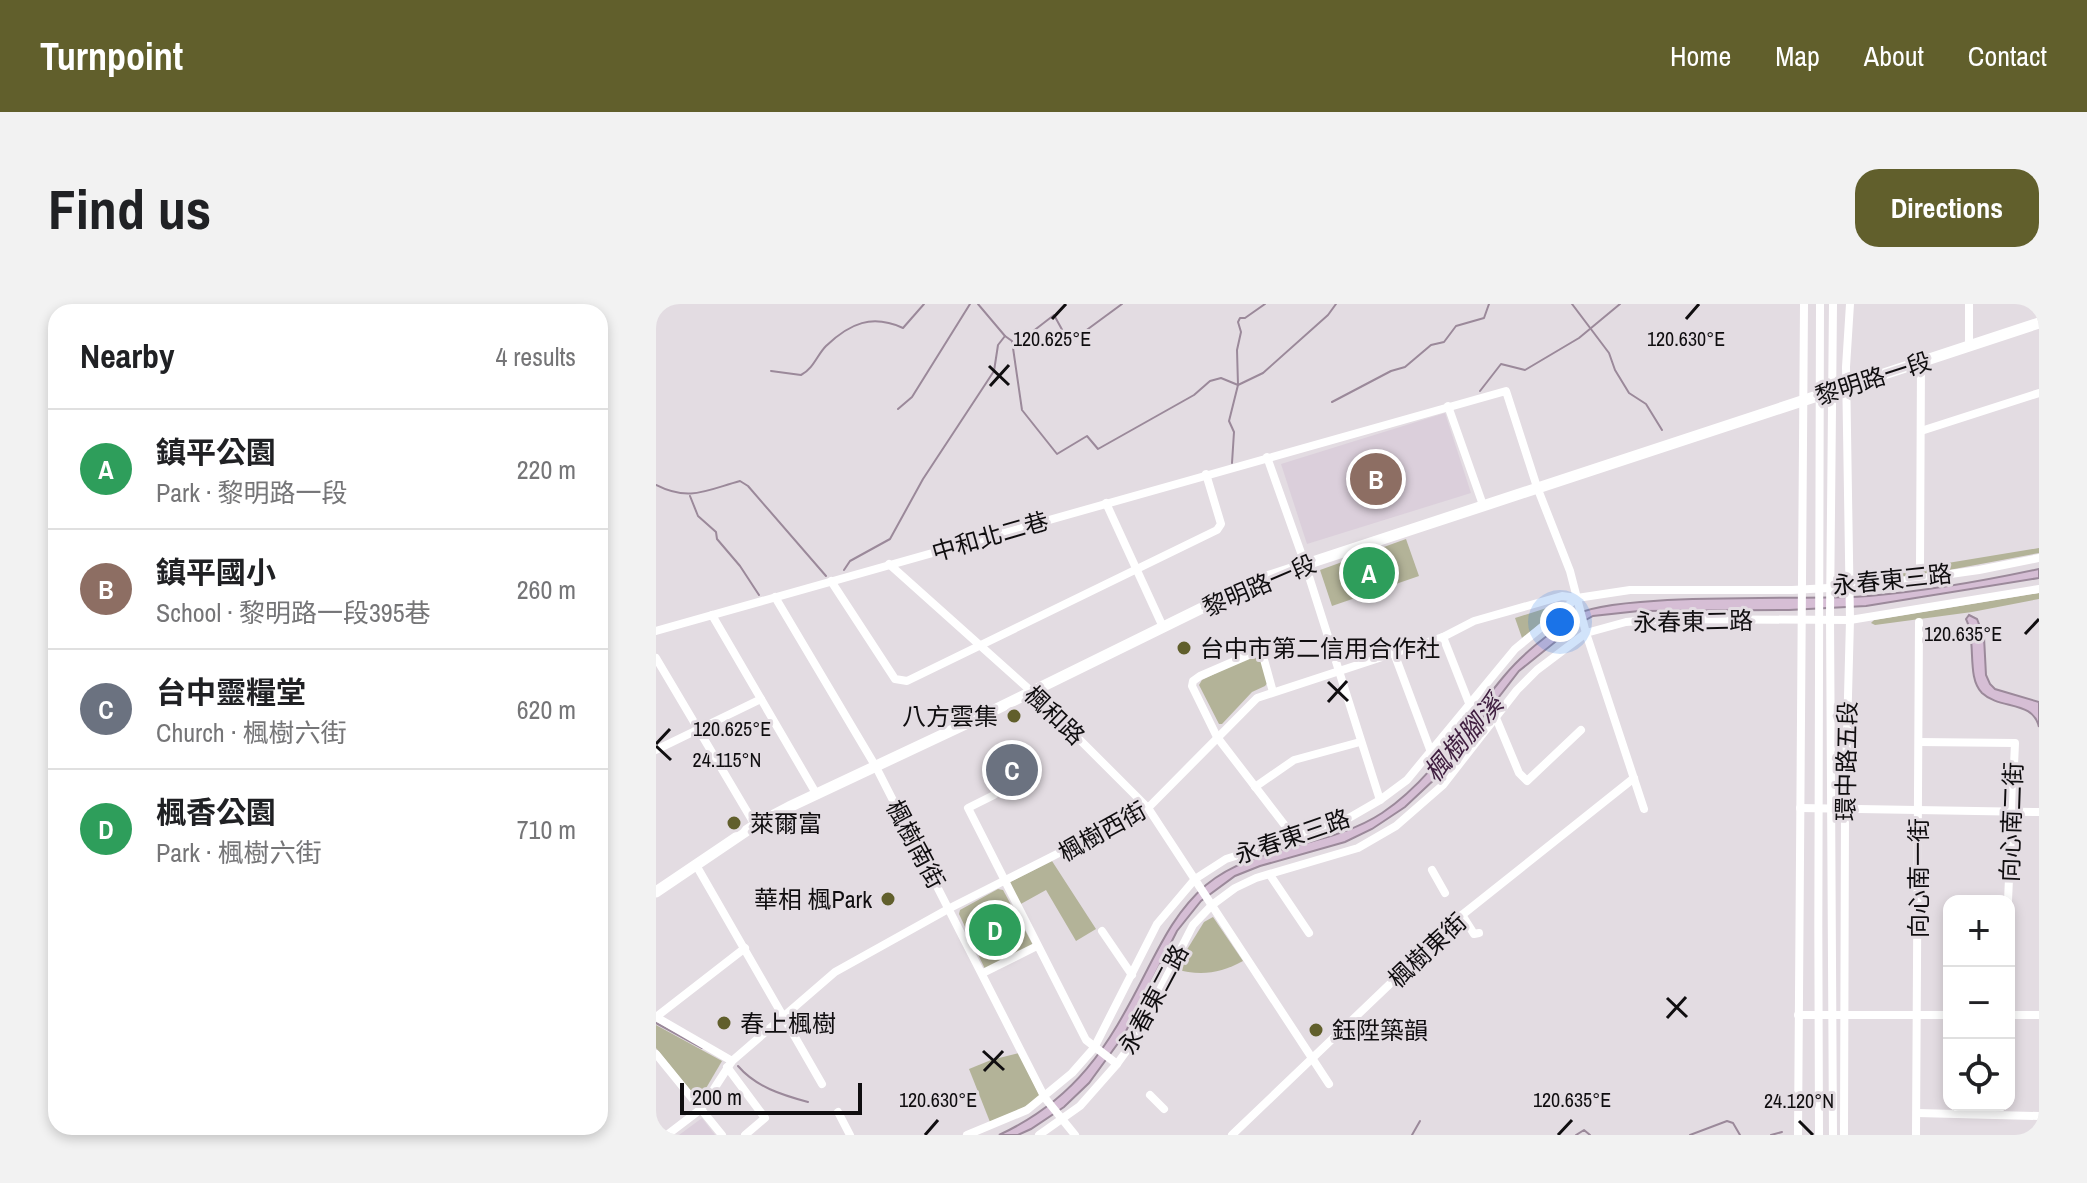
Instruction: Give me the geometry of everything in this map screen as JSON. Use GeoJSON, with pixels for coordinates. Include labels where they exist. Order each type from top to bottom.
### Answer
{"type":"FeatureCollection","features":[{"type":"Feature","properties":{"kind":"main road","name":"黎明路一段"},"geometry":{"type":"LineString","coordinates":[[656,892],[755,825],[1261,579],[2039,323]]}},
{"type":"Feature","properties":{"kind":"street","name":"環中路五段"},"geometry":{"type":"LineString","coordinates":[[1798,1135],[1804,304]]}},
{"type":"Feature","properties":{"kind":"street","name":"環中路五段"},"geometry":{"type":"LineString","coordinates":[[1819,1135],[1820,304]]}},
{"type":"Feature","properties":{"kind":"street","name":"環中路五段"},"geometry":{"type":"LineString","coordinates":[[1833,304],[1833,1135]]}},
{"type":"Feature","properties":{"kind":"street","name":"環中路五段"},"geometry":{"type":"LineString","coordinates":[[1844,1135],[1845,810],[1850,618],[1847,386],[1850,304]]}},
{"type":"Feature","properties":{"kind":"street"},"geometry":{"type":"LineString","coordinates":[[1969,304],[1969,346]]}},
{"type":"Feature","properties":{"kind":"street"},"geometry":{"type":"LineString","coordinates":[[1920,567],[1921,362]]}},
{"type":"Feature","properties":{"kind":"street","name":"中和北二巷"},"geometry":{"type":"LineString","coordinates":[[656,631],[1500,391],[1506,391],[1508,395],[1537,487]]}},
{"type":"Feature","properties":{"kind":"street"},"geometry":{"type":"LineString","coordinates":[[1921,431],[2039,393]]}},
{"type":"Feature","properties":{"kind":"street"},"geometry":{"type":"LineString","coordinates":[[1448,406],[1483,505]]}},
{"type":"Feature","properties":{"kind":"street"},"geometry":{"type":"LineString","coordinates":[[1267,457],[1305,564],[1380,800]]}},
{"type":"Feature","properties":{"kind":"street"},"geometry":{"type":"LineString","coordinates":[[831,581],[895,679],[907,681],[1217,530],[1221,524],[1206,474]]}},
{"type":"Feature","properties":{"kind":"street"},"geometry":{"type":"LineString","coordinates":[[1537,487],[1570,571],[1586,633],[1644,809]]}},
{"type":"Feature","properties":{"kind":"street"},"geometry":{"type":"LineString","coordinates":[[1106,503],[1163,627]]}},
{"type":"Feature","properties":{"kind":"street","name":"永春東三路"},"geometry":{"type":"LineString","coordinates":[[967,1135],[1015,1117],[1045,1098],[1072,1073],[1094,1048],[1157,924],[1198,882],[1226,859],[1342,822],[1380,800],[1407,780],[1515,649],[1578,601],[1630,590],[1849,588],[2039,558]]}},
{"type":"Feature","properties":{"kind":"street","name":"楓和路"},"geometry":{"type":"LineString","coordinates":[[889,564],[1031,691],[1148,808],[1210,902]]}},
{"type":"Feature","properties":{"kind":"street","name":"永春東二路"},"geometry":{"type":"LineString","coordinates":[[1039,1135],[1062,1121],[1098,1089],[1117,1064],[1135,1039],[1193,925],[1210,902],[1256,878],[1358,848],[1396,826],[1443,785],[1537,670],[1586,633],[1603,626],[1644,620],[1850,618],[2039,589]]}},
{"type":"Feature","properties":{"kind":"street","name":"楓樹西街"},"geometry":{"type":"LineString","coordinates":[[701,1109],[729,1064],[835,972],[950,908],[1148,808],[1257,698],[1443,637],[1474,621],[1562,596],[1578,601]]}},
{"type":"Feature","properties":{"kind":"street","name":"楓樹南街"},"geometry":{"type":"LineString","coordinates":[[775,597],[876,767],[1045,1098],[1062,1121]]}},
{"type":"Feature","properties":{"kind":"street"},"geometry":{"type":"LineString","coordinates":[[712,615],[817,795]]}},
{"type":"Feature","properties":{"kind":"street","name":"向心南一街"},"geometry":{"type":"LineString","coordinates":[[1916,1135],[1919,622]]}},
{"type":"Feature","properties":{"kind":"street"},"geometry":{"type":"LineString","coordinates":[[1443,637],[1469,703]]}},
{"type":"Feature","properties":{"kind":"street"},"geometry":{"type":"LineString","coordinates":[[1273,692],[1263,656],[1258,651],[1196,679],[1192,686],[1217,737],[1293,836]]}},
{"type":"Feature","properties":{"kind":"street"},"geometry":{"type":"LineString","coordinates":[[1394,653],[1431,752]]}},
{"type":"Feature","properties":{"kind":"street"},"geometry":{"type":"LineString","coordinates":[[656,658],[755,825]]}},
{"type":"Feature","properties":{"kind":"street"},"geometry":{"type":"LineString","coordinates":[[656,750],[761,699]]}},
{"type":"Feature","properties":{"kind":"street"},"geometry":{"type":"LineString","coordinates":[[1496,718],[1519,773],[1527,781],[1581,730]]}},
{"type":"Feature","properties":{"kind":"street"},"geometry":{"type":"LineString","coordinates":[[1255,787],[1294,760],[1360,742]]}},
{"type":"Feature","properties":{"kind":"street","name":"向心南二街"},"geometry":{"type":"LineString","coordinates":[[1919,742],[2015,743],[2008,895]]}},
{"type":"Feature","properties":{"kind":"street","name":"楓樹東街"},"geometry":{"type":"LineString","coordinates":[[1232,1135],[1462,915],[1634,778]]}},
{"type":"Feature","properties":{"kind":"street"},"geometry":{"type":"LineString","coordinates":[[994,795],[968,808],[1086,1040],[1117,1064]]}},
{"type":"Feature","properties":{"kind":"street"},"geometry":{"type":"LineString","coordinates":[[1800,808],[2039,812]]}},
{"type":"Feature","properties":{"kind":"street"},"geometry":{"type":"LineString","coordinates":[[696,865],[822,1084]]}},
{"type":"Feature","properties":{"kind":"street"},"geometry":{"type":"LineString","coordinates":[[1432,870],[1445,893]]}},
{"type":"Feature","properties":{"kind":"street"},"geometry":{"type":"LineString","coordinates":[[1270,875],[1309,933]]}},
{"type":"Feature","properties":{"kind":"street"},"geometry":{"type":"LineString","coordinates":[[1210,902],[1329,1084]]}},
{"type":"Feature","properties":{"kind":"street"},"geometry":{"type":"LineString","coordinates":[[1462,915],[1474,934],[1479,933]]}},
{"type":"Feature","properties":{"kind":"street"},"geometry":{"type":"LineString","coordinates":[[1102,931],[1132,975]]}},
{"type":"Feature","properties":{"kind":"street"},"geometry":{"type":"LineString","coordinates":[[983,973],[1037,946]]}},
{"type":"Feature","properties":{"kind":"street"},"geometry":{"type":"LineString","coordinates":[[745,948],[656,1017],[729,1064],[765,1118],[745,1135]]}},
{"type":"Feature","properties":{"kind":"street"},"geometry":{"type":"LineString","coordinates":[[1798,1015],[1943,1015]]}},
{"type":"Feature","properties":{"kind":"street"},"geometry":{"type":"LineString","coordinates":[[2015,1015],[2039,1015]]}},
{"type":"Feature","properties":{"kind":"street"},"geometry":{"type":"LineString","coordinates":[[656,1054],[722,1135]]}},
{"type":"Feature","properties":{"kind":"street"},"geometry":{"type":"LineString","coordinates":[[1150,1095],[1164,1109]]}},
{"type":"Feature","properties":{"kind":"street"},"geometry":{"type":"LineString","coordinates":[[667,1135],[701,1109]]}},
{"type":"Feature","properties":{"kind":"street"},"geometry":{"type":"LineString","coordinates":[[838,1112],[850,1135]]}},
{"type":"Feature","properties":{"kind":"street"},"geometry":{"type":"LineString","coordinates":[[1917,1113],[2039,1116]]}},
{"type":"Feature","properties":{"kind":"street"},"geometry":{"type":"LineString","coordinates":[[1062,1121],[1075,1135]]}},
{"type":"Feature","properties":{"kind":"shaded area"},"geometry":{"type":"Polygon","coordinates":[[[1445,413],[1471,493],[1307,544],[1281,464],[1445,413]]]}},
{"type":"Feature","properties":{"kind":"shaded area"},"geometry":{"type":"Polygon","coordinates":[[[702,1118],[715,1135],[679,1135],[702,1118]]]}},
{"type":"Feature","properties":{"kind":"green space"},"geometry":{"type":"Polygon","coordinates":[[[1406,539],[1419,576],[1332,606],[1320,570],[1406,539]]]}},
{"type":"Feature","properties":{"kind":"green space"},"geometry":{"type":"Polygon","coordinates":[[[2039,548],[2039,553],[1933,573],[1875,580],[1869,576],[2039,548]]]}},
{"type":"Feature","properties":{"kind":"green space"},"geometry":{"type":"Polygon","coordinates":[[[2039,593],[2039,599],[1972,612],[1875,625],[1871,623],[1874,620],[2039,593]]]}},
{"type":"Feature","properties":{"kind":"green space"},"geometry":{"type":"Polygon","coordinates":[[[1556,605],[1562,606],[1522,638],[1515,618],[1556,605]]]}},
{"type":"Feature","properties":{"kind":"green space"},"geometry":{"type":"Polygon","coordinates":[[[1253,655],[1259,655],[1268,682],[1252,692],[1219,724],[1199,685],[1202,680],[1253,655]]]}},
{"type":"Feature","properties":{"kind":"green space"},"geometry":{"type":"Polygon","coordinates":[[[1052,861],[1096,929],[1076,941],[1046,890],[1019,905],[1010,882],[1052,861]]]}},
{"type":"Feature","properties":{"kind":"green space"},"geometry":{"type":"Polygon","coordinates":[[[998,889],[1003,890],[1033,945],[985,969],[959,914],[960,910],[998,889]]]}},
{"type":"Feature","properties":{"kind":"green space"},"geometry":{"type":"Polygon","coordinates":[[[1213,917],[1243,961],[1209,972],[1193,973],[1175,969],[1204,922],[1213,917]]]}},
{"type":"Feature","properties":{"kind":"green space"},"geometry":{"type":"Polygon","coordinates":[[[656,1025],[722,1061],[702,1095],[695,1096],[656,1048],[656,1025]]]}},
{"type":"Feature","properties":{"kind":"green space"},"geometry":{"type":"Polygon","coordinates":[[[1019,1053],[1040,1097],[990,1122],[969,1069],[1019,1053]]]}},
{"type":"Feature","properties":{"kind":"water","name":"楓樹腳溪"},"geometry":{"type":"Polygon","coordinates":[[[2039,569],[2039,578],[1866,606],[1639,611],[1593,616],[1575,626],[1519,671],[1438,776],[1405,807],[1345,842],[1235,876],[1201,901],[1177,931],[1124,1035],[1089,1083],[1064,1107],[1031,1129],[1018,1135],[999,1135],[1049,1105],[1087,1068],[1117,1025],[1171,926],[1206,885],[1247,861],[1339,833],[1382,813],[1418,783],[1512,667],[1572,617],[1592,609],[1624,603],[1890,594],[2039,569]]]}},
{"type":"Feature","properties":{"kind":"water"},"geometry":{"type":"Polygon","coordinates":[[[1969,615],[1977,619],[1984,637],[1986,675],[1990,684],[1995,689],[2039,702],[2039,727],[2030,713],[1989,698],[1977,686],[1966,619],[1969,615]]]}},
{"type":"Feature","properties":{"kind":"waterway"},"geometry":{"type":"LineString","coordinates":[[771,371],[801,375],[826,346],[844,332],[871,321],[903,328],[924,304]]}},
{"type":"Feature","properties":{"kind":"waterway"},"geometry":{"type":"LineString","coordinates":[[898,409],[912,397],[970,304]]}},
{"type":"Feature","properties":{"kind":"waterway"},"geometry":{"type":"LineString","coordinates":[[978,304],[1005,336]]}},
{"type":"Feature","properties":{"kind":"waterway"},"geometry":{"type":"LineString","coordinates":[[1014,347],[1019,341],[1031,340],[1032,332],[1054,315],[1065,335],[1073,340],[1122,304]]}},
{"type":"Feature","properties":{"kind":"waterway"},"geometry":{"type":"LineString","coordinates":[[1232,463],[1234,432],[1229,421],[1238,385],[1237,350],[1241,332],[1238,322],[1265,304]]}},
{"type":"Feature","properties":{"kind":"waterway"},"geometry":{"type":"LineString","coordinates":[[844,570],[850,561],[890,539],[923,479],[994,371],[998,345],[1005,336],[1012,341],[1022,410],[1057,454],[1087,436],[1098,449],[1194,395],[1210,381],[1221,378],[1238,385],[1263,373],[1328,315],[1336,304]]}},
{"type":"Feature","properties":{"kind":"waterway"},"geometry":{"type":"LineString","coordinates":[[1332,402],[1391,371],[1405,367],[1431,345],[1444,342],[1456,326],[1484,318],[1489,304]]}},
{"type":"Feature","properties":{"kind":"waterway"},"geometry":{"type":"LineString","coordinates":[[1572,304],[1609,353],[1629,393],[1646,404],[1662,430]]}},
{"type":"Feature","properties":{"kind":"waterway"},"geometry":{"type":"LineString","coordinates":[[1480,391],[1501,364],[1525,370],[1579,338],[1620,304]]}},
{"type":"Feature","properties":{"kind":"waterway"},"geometry":{"type":"LineString","coordinates":[[656,485],[688,494],[740,481],[748,486],[826,576]]}},
{"type":"Feature","properties":{"kind":"waterway"},"geometry":{"type":"LineString","coordinates":[[690,496],[698,516],[716,532],[717,539],[759,595]]}},
{"type":"Feature","properties":{"kind":"waterway"},"geometry":{"type":"LineString","coordinates":[[656,1023],[702,1048]]}},
{"type":"Feature","properties":{"kind":"waterway"},"geometry":{"type":"LineString","coordinates":[[738,1066],[761,1085],[808,1102]]}},
{"type":"Feature","properties":{"kind":"waterway"},"geometry":{"type":"LineString","coordinates":[[1412,1135],[1420,1121]]}},
{"type":"Feature","properties":{"kind":"waterway"},"geometry":{"type":"LineString","coordinates":[[1690,1135],[1727,1121],[1733,1123],[1740,1135]]}},
{"type":"Feature","properties":{"kind":"waterway"},"geometry":{"type":"LineString","coordinates":[[1576,1135],[1584,1130],[1590,1135]]}},
{"type":"Feature","properties":{"kind":"waterway"},"geometry":{"type":"LineString","coordinates":[[1771,1135],[1782,1132]]}},
{"type":"Feature","properties":{"kind":"place","name":"鎮平國小"},"geometry":{"type":"Point","coordinates":[1376,479]}},
{"type":"Feature","properties":{"kind":"place","name":"鎮平公園"},"geometry":{"type":"Point","coordinates":[1369,573]}},
{"type":"Feature","properties":{"kind":"place","name":"台中市第二信用合作社"},"geometry":{"type":"Point","coordinates":[1184,648]}},
{"type":"Feature","properties":{"kind":"place","name":"八方雲集"},"geometry":{"type":"Point","coordinates":[1014,716]}},
{"type":"Feature","properties":{"kind":"place","name":"台中靈糧堂"},"geometry":{"type":"Point","coordinates":[1012,770]}},
{"type":"Feature","properties":{"kind":"place","name":"萊爾富"},"geometry":{"type":"Point","coordinates":[734,823]}},
{"type":"Feature","properties":{"kind":"place","name":"華相 楓Park"},"geometry":{"type":"Point","coordinates":[888,899]}},
{"type":"Feature","properties":{"kind":"place","name":"楓香公園"},"geometry":{"type":"Point","coordinates":[995,930]}},
{"type":"Feature","properties":{"kind":"place","name":"春上楓樹"},"geometry":{"type":"Point","coordinates":[724,1023]}},
{"type":"Feature","properties":{"kind":"place","name":"鈺陞築韻"},"geometry":{"type":"Point","coordinates":[1316,1030]}}]}
